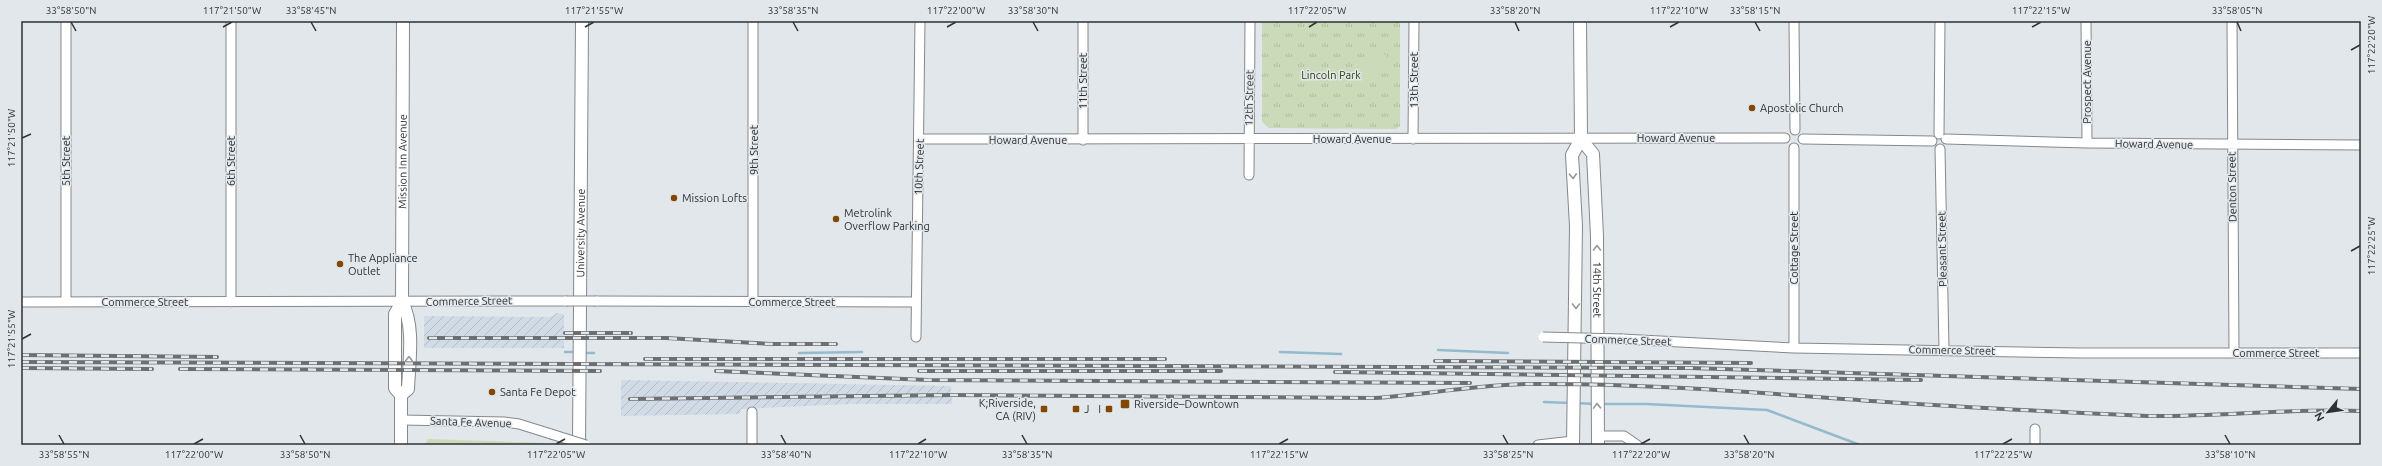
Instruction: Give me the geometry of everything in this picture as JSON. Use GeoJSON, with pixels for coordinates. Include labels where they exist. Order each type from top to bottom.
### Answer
{"type":"FeatureCollection","features":[{"type":"Feature","properties":{"kind":"main road","name":"Mission Inn Avenue"},"geometry":{"type":"LineString","coordinates":[[401,445],[401,395],[395,388],[395,314],[402,302],[403,21]]}},
{"type":"Feature","properties":{"kind":"main road","name":"University Avenue"},"geometry":{"type":"LineString","coordinates":[[579,445],[582,21]]}},
{"type":"Feature","properties":{"kind":"main road","name":"14th Street"},"geometry":{"type":"LineString","coordinates":[[1573,443],[1576,226],[1572,155],[1581,139],[1580,21]]}},
{"type":"Feature","properties":{"kind":"main road","name":"14th Street"},"geometry":{"type":"LineString","coordinates":[[1581,139],[1593,154],[1596,236],[1598,441]]}},
{"type":"Feature","properties":{"kind":"street","name":"5th Street"},"geometry":{"type":"LineString","coordinates":[[66,21],[66,302]]}},
{"type":"Feature","properties":{"kind":"street","name":"6th Street"},"geometry":{"type":"LineString","coordinates":[[231,21],[231,302]]}},
{"type":"Feature","properties":{"kind":"street","name":"9th Street"},"geometry":{"type":"LineString","coordinates":[[753,21],[753,302]]}},
{"type":"Feature","properties":{"kind":"street","name":"10th Street"},"geometry":{"type":"LineString","coordinates":[[916,337],[920,139],[920,21]]}},
{"type":"Feature","properties":{"kind":"street","name":"11th Street"},"geometry":{"type":"LineString","coordinates":[[1083,21],[1083,140]]}},
{"type":"Feature","properties":{"kind":"street","name":"12th Street"},"geometry":{"type":"LineString","coordinates":[[1248,174],[1250,21]]}},
{"type":"Feature","properties":{"kind":"street","name":"13th Street"},"geometry":{"type":"LineString","coordinates":[[1413,139],[1414,21]]}},
{"type":"Feature","properties":{"kind":"street"},"geometry":{"type":"LineString","coordinates":[[1794,21],[1795,130]]}},
{"type":"Feature","properties":{"kind":"street"},"geometry":{"type":"LineString","coordinates":[[1932,141],[1935,148],[1940,149],[1945,146],[1943,136],[1940,21]]}},
{"type":"Feature","properties":{"kind":"street","name":"Prospect Avenue"},"geometry":{"type":"LineString","coordinates":[[2086,21],[2087,143]]}},
{"type":"Feature","properties":{"kind":"street","name":"Denton Street"},"geometry":{"type":"LineString","coordinates":[[2232,21],[2234,352]]}},
{"type":"Feature","properties":{"kind":"street"},"geometry":{"type":"LineString","coordinates":[[1795,130],[1800,132],[1803,139],[1800,145],[1794,148],[1786,144],[1785,138],[1789,131],[1795,130]]}},
{"type":"Feature","properties":{"kind":"street","name":"Howard Avenue"},"geometry":{"type":"LineString","coordinates":[[1943,136],[2087,143],[2361,145]]}},
{"type":"Feature","properties":{"kind":"street"},"geometry":{"type":"LineString","coordinates":[[1932,141],[1933,137],[1943,136]]}},
{"type":"Feature","properties":{"kind":"street","name":"Howard Avenue"},"geometry":{"type":"LineString","coordinates":[[920,139],[1785,138]]}},
{"type":"Feature","properties":{"kind":"street"},"geometry":{"type":"LineString","coordinates":[[1803,139],[1932,141]]}},
{"type":"Feature","properties":{"kind":"street","name":"Cottage Street"},"geometry":{"type":"LineString","coordinates":[[1794,148],[1794,348]]}},
{"type":"Feature","properties":{"kind":"street","name":"Pleasant Street"},"geometry":{"type":"LineString","coordinates":[[1940,149],[1944,349]]}},
{"type":"Feature","properties":{"kind":"street","name":"Commerce Street"},"geometry":{"type":"LineString","coordinates":[[21,302],[402,302],[501,300],[916,302]]}},
{"type":"Feature","properties":{"kind":"street","name":"Commerce Street"},"geometry":{"type":"LineString","coordinates":[[1543,338],[1622,339],[1794,348],[1944,349],[2080,353],[2361,353]]}},
{"type":"Feature","properties":{"kind":"street"},"geometry":{"type":"LineString","coordinates":[[752,412],[752,445]]}},
{"type":"Feature","properties":{"kind":"street","name":"Santa Fe Avenue"},"geometry":{"type":"LineString","coordinates":[[402,420],[504,422],[519,424],[586,445]]}},
{"type":"Feature","properties":{"kind":"street"},"geometry":{"type":"LineString","coordinates":[[2035,429],[2035,445]]}},
{"type":"Feature","properties":{"kind":"street"},"geometry":{"type":"LineString","coordinates":[[1598,441],[1624,436],[1637,445]]}},
{"type":"Feature","properties":{"kind":"street"},"geometry":{"type":"LineString","coordinates":[[1538,445],[1573,443]]}},
{"type":"Feature","properties":{"kind":"shaded area"},"geometry":{"type":"Polygon","coordinates":[[[557,313],[564,314],[564,348],[424,348],[424,316],[550,317],[557,313]]]}},
{"type":"Feature","properties":{"kind":"shaded area"},"geometry":{"type":"Polygon","coordinates":[[[621,380],[951,386],[952,404],[850,404],[741,409],[740,414],[621,416],[621,380]]]}},
{"type":"Feature","properties":{"kind":"green space","name":"Lincoln Park"},"geometry":{"type":"Polygon","coordinates":[[[1262,21],[1400,21],[1400,126],[1396,129],[1269,128],[1262,122],[1262,21]]]}},
{"type":"Feature","properties":{"kind":"green space"},"geometry":{"type":"Polygon","coordinates":[[[1377,51],[1386,55],[1388,65],[1373,79],[1364,83],[1355,84],[1349,76],[1349,69],[1377,51]]]}},
{"type":"Feature","properties":{"kind":"green space"},"geometry":{"type":"Polygon","coordinates":[[[428,439],[546,443],[546,445],[425,445],[428,439]]]}},
{"type":"Feature","properties":{"kind":"waterway"},"geometry":{"type":"LineString","coordinates":[[1438,350],[1508,353]]}},
{"type":"Feature","properties":{"kind":"waterway"},"geometry":{"type":"LineString","coordinates":[[565,352],[576,352]]}},
{"type":"Feature","properties":{"kind":"waterway"},"geometry":{"type":"LineString","coordinates":[[799,353],[862,352]]}},
{"type":"Feature","properties":{"kind":"waterway"},"geometry":{"type":"LineString","coordinates":[[1280,352],[1341,354]]}},
{"type":"Feature","properties":{"kind":"waterway"},"geometry":{"type":"LineString","coordinates":[[583,353],[594,353]]}},
{"type":"Feature","properties":{"kind":"waterway"},"geometry":{"type":"LineString","coordinates":[[1544,402],[1570,403]]}},
{"type":"Feature","properties":{"kind":"waterway"},"geometry":{"type":"LineString","coordinates":[[1577,403],[1594,404]]}},
{"type":"Feature","properties":{"kind":"waterway"},"geometry":{"type":"LineString","coordinates":[[1601,404],[1646,404],[1767,410],[1860,445]]}},
{"type":"Feature","properties":{"kind":"railway"},"geometry":{"type":"LineString","coordinates":[[565,333],[631,333]]}},
{"type":"Feature","properties":{"kind":"railway"},"geometry":{"type":"LineString","coordinates":[[429,338],[666,338],[771,344],[836,344]]}},
{"type":"Feature","properties":{"kind":"railway"},"geometry":{"type":"LineString","coordinates":[[21,355],[217,357]]}},
{"type":"Feature","properties":{"kind":"railway"},"geometry":{"type":"LineString","coordinates":[[645,359],[1165,359]]}},
{"type":"Feature","properties":{"kind":"railway"},"geometry":{"type":"LineString","coordinates":[[1435,361],[1751,363]]}},
{"type":"Feature","properties":{"kind":"railway"},"geometry":{"type":"LineString","coordinates":[[21,362],[1689,368],[2361,389]]}},
{"type":"Feature","properties":{"kind":"railway"},"geometry":{"type":"LineString","coordinates":[[21,368],[152,369]]}},
{"type":"Feature","properties":{"kind":"railway"},"geometry":{"type":"LineString","coordinates":[[180,369],[600,371]]}},
{"type":"Feature","properties":{"kind":"railway"},"geometry":{"type":"LineString","coordinates":[[716,371],[928,380],[1470,383]]}},
{"type":"Feature","properties":{"kind":"railway"},"geometry":{"type":"LineString","coordinates":[[919,371],[1221,371]]}},
{"type":"Feature","properties":{"kind":"railway"},"geometry":{"type":"LineString","coordinates":[[1335,372],[1921,380]]}},
{"type":"Feature","properties":{"kind":"railway"},"geometry":{"type":"LineString","coordinates":[[630,399],[954,395],[1374,398],[1501,385],[1587,384],[2147,416],[2334,410],[2361,411]]}},
{"type":"Feature","properties":{"kind":"place","name":"Apostolic Church"},"geometry":{"type":"Point","coordinates":[1752,108]}},
{"type":"Feature","properties":{"kind":"place","name":"Mission Lofts"},"geometry":{"type":"Point","coordinates":[674,198]}},
{"type":"Feature","properties":{"kind":"place","name":"Metrolink Overflow Parking"},"geometry":{"type":"Point","coordinates":[836,219]}},
{"type":"Feature","properties":{"kind":"place","name":"The Appliance Outlet"},"geometry":{"type":"Point","coordinates":[340,264]}},
{"type":"Feature","properties":{"kind":"place","name":"Santa Fe Depot"},"geometry":{"type":"Point","coordinates":[492,392]}},
{"type":"Feature","properties":{"kind":"place","name":"Riverside–Downtown"},"geometry":{"type":"Point","coordinates":[1125,404]}},
{"type":"Feature","properties":{"kind":"place","name":"K;Riverside, CA (RIV)"},"geometry":{"type":"Point","coordinates":[1044,409]}},
{"type":"Feature","properties":{"kind":"place","name":"J"},"geometry":{"type":"Point","coordinates":[1076,409]}},
{"type":"Feature","properties":{"kind":"place","name":"I"},"geometry":{"type":"Point","coordinates":[1109,409]}}]}
